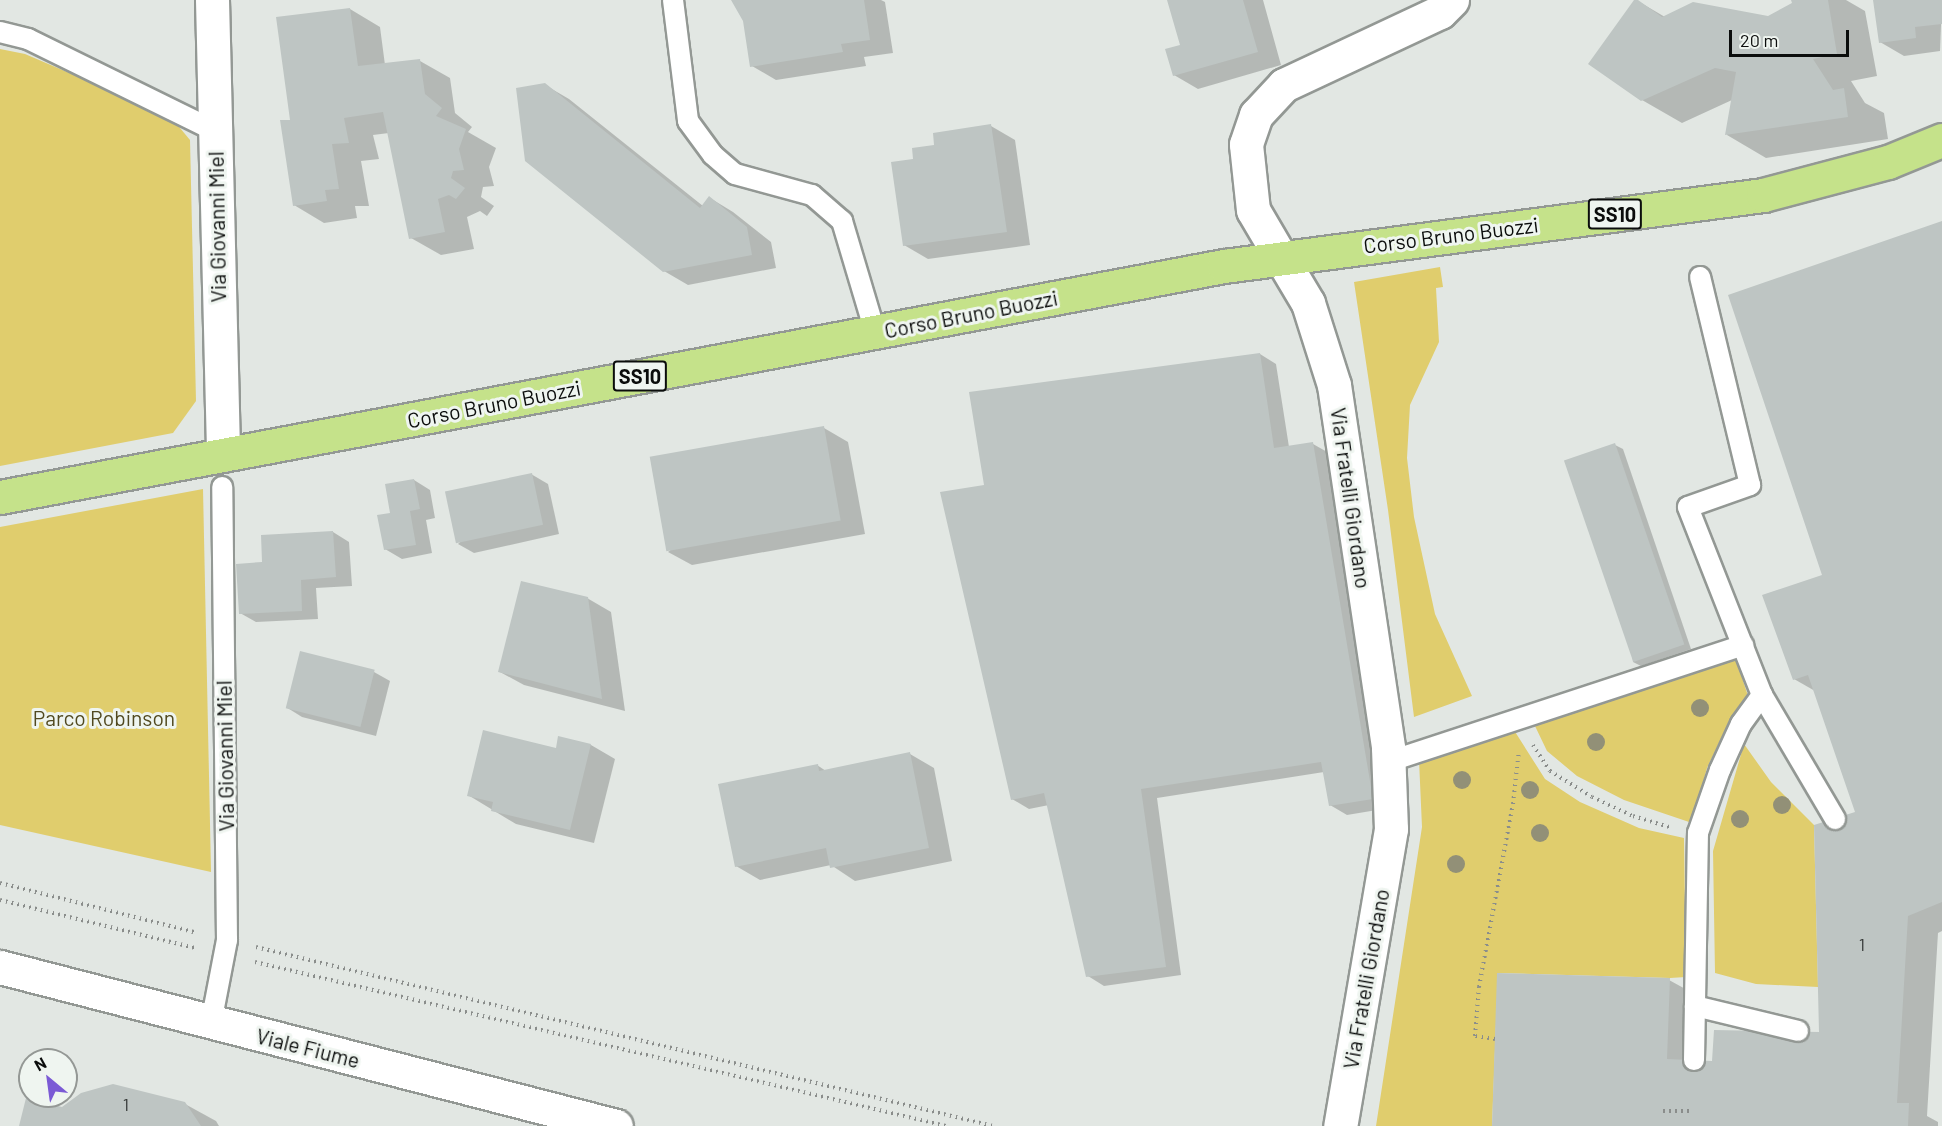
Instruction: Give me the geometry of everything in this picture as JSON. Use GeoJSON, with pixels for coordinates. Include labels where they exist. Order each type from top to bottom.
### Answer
{"type":"FeatureCollection","features":[{"type":"Feature","properties":{"kind":"main road","name":"Corso Bruno Buozzi"},"geometry":{"type":"LineString","coordinates":[[0,497],[1280,256],[1763,195],[1888,162],[1942,140]]}},
{"type":"Feature","properties":{"kind":"street","name":"Via Giovanni Miel"},"geometry":{"type":"LineString","coordinates":[[212,0],[223,455]]}},
{"type":"Feature","properties":{"kind":"street","name":"Via Fratelli Giordano"},"geometry":{"type":"LineString","coordinates":[[1340,1126],[1391,829],[1388,762],[1334,385],[1308,303],[1253,210],[1246,144],[1256,115],[1284,85],[1440,12],[1452,0]]}},
{"type":"Feature","properties":{"kind":"street","name":"Viale Fiume"},"geometry":{"type":"LineString","coordinates":[[0,967],[609,1125]]}},
{"type":"Feature","properties":{"kind":"lane"},"geometry":{"type":"LineString","coordinates":[[673,0],[688,121],[713,155],[735,174],[812,195],[842,221],[875,332]]}},
{"type":"Feature","properties":{"kind":"lane"},"geometry":{"type":"LineString","coordinates":[[0,32],[28,39],[215,131]]}},
{"type":"Feature","properties":{"kind":"lane"},"geometry":{"type":"LineString","coordinates":[[1700,277],[1750,485],[1688,507],[1762,696],[1835,819]]}},
{"type":"Feature","properties":{"kind":"lane","name":"Via Giovanni Miel"},"geometry":{"type":"LineString","coordinates":[[211,1023],[226,948],[222,487]]}},
{"type":"Feature","properties":{"kind":"lane"},"geometry":{"type":"LineString","coordinates":[[1388,762],[1519,724],[1743,645]]}},
{"type":"Feature","properties":{"kind":"lane"},"geometry":{"type":"LineString","coordinates":[[1694,1060],[1698,833],[1724,760],[1741,724],[1762,696]]}},
{"type":"Feature","properties":{"kind":"lane"},"geometry":{"type":"LineString","coordinates":[[1695,1006],[1798,1031]]}},
{"type":"Feature","properties":{"kind":"path"},"geometry":{"type":"LineString","coordinates":[[1519,724],[1550,771],[1592,797],[1633,816],[1671,828]]}},
{"type":"Feature","properties":{"kind":"path"},"geometry":{"type":"LineString","coordinates":[[1495,1040],[1475,1036],[1479,987],[1513,804],[1519,724]]}},
{"type":"Feature","properties":{"kind":"path"},"geometry":{"type":"LineString","coordinates":[[0,883],[226,948],[946,1126]]}},
{"type":"Feature","properties":{"kind":"path"},"geometry":{"type":"LineString","coordinates":[[0,900],[226,948],[993,1126]]}},
{"type":"Feature","properties":{"kind":"path"},"geometry":{"type":"LineString","coordinates":[[1663,1111],[1694,1112]]}},
{"type":"Feature","properties":{"kind":"green space"},"geometry":{"type":"Polygon","coordinates":[[[0,49],[25,54],[170,116],[190,140],[196,401],[173,433],[0,466],[0,49]]]}},
{"type":"Feature","properties":{"kind":"green space"},"geometry":{"type":"Polygon","coordinates":[[[1440,267],[1443,287],[1436,288],[1439,342],[1410,405],[1407,458],[1414,517],[1435,614],[1472,696],[1414,717],[1388,510],[1354,282],[1440,267]]]}},
{"type":"Feature","properties":{"kind":"green space","name":"Parco Robinson"},"geometry":{"type":"Polygon","coordinates":[[[203,489],[211,872],[0,825],[0,527],[203,489]]]}},
{"type":"Feature","properties":{"kind":"green space"},"geometry":{"type":"Polygon","coordinates":[[[1735,656],[1748,696],[1729,722],[1707,768],[1692,823],[1624,800],[1577,776],[1547,751],[1535,726],[1735,656]]]}},
{"type":"Feature","properties":{"kind":"green space"},"geometry":{"type":"Polygon","coordinates":[[[1512,727],[1545,779],[1580,802],[1639,828],[1684,838],[1686,977],[1498,973],[1492,1126],[1376,1126],[1422,827],[1419,760],[1512,727]]]}},
{"type":"Feature","properties":{"kind":"green space"},"geometry":{"type":"Polygon","coordinates":[[[1744,744],[1771,782],[1814,825],[1818,987],[1756,984],[1715,973],[1713,851],[1744,744]]]}},
{"type":"Feature","properties":{"kind":"building"},"geometry":{"type":"Polygon","coordinates":[[[731,0],[864,0],[870,40],[841,44],[843,52],[750,67],[743,21],[731,0]]]}},
{"type":"Feature","properties":{"kind":"building"},"geometry":{"type":"Polygon","coordinates":[[[1167,0],[1243,0],[1258,52],[1173,76],[1165,49],[1180,45],[1167,0]]]}},
{"type":"Feature","properties":{"kind":"building"},"geometry":{"type":"Polygon","coordinates":[[[1634,0],[1638,0],[1662,17],[1693,2],[1768,16],[1792,3],[1791,0],[1828,0],[1837,54],[1813,59],[1833,90],[1844,88],[1848,117],[1725,135],[1736,72],[1715,68],[1641,101],[1588,64],[1634,0]]]}},
{"type":"Feature","properties":{"kind":"building"},"geometry":{"type":"Polygon","coordinates":[[[1873,0],[1942,0],[1942,24],[1915,27],[1916,38],[1879,43],[1873,0]]]}},
{"type":"Feature","properties":{"kind":"building"},"geometry":{"type":"Polygon","coordinates":[[[350,8],[358,66],[420,59],[425,94],[442,108],[436,116],[466,129],[459,149],[464,170],[453,171],[451,178],[465,188],[456,199],[449,195],[438,199],[445,232],[409,239],[383,112],[344,118],[349,143],[332,144],[339,189],[325,190],[327,201],[293,206],[280,120],[290,120],[276,17],[350,8]]]}},
{"type":"Feature","properties":{"kind":"building"},"geometry":{"type":"Polygon","coordinates":[[[545,83],[700,208],[709,196],[747,227],[752,255],[663,272],[525,161],[516,88],[545,83]]]}},
{"type":"Feature","properties":{"kind":"building"},"geometry":{"type":"Polygon","coordinates":[[[991,124],[1007,232],[903,246],[891,162],[913,159],[912,148],[934,145],[933,133],[991,124]]]}},
{"type":"Feature","properties":{"kind":"building"},"geometry":{"type":"Polygon","coordinates":[[[1942,221],[1942,902],[1908,916],[1897,1103],[1909,1103],[1908,1126],[1492,1126],[1497,973],[1670,978],[1667,1059],[1712,1061],[1714,1030],[1819,1032],[1814,825],[1855,812],[1808,675],[1793,680],[1762,595],[1822,575],[1728,295],[1942,221]]]}},
{"type":"Feature","properties":{"kind":"building"},"geometry":{"type":"Polygon","coordinates":[[[1260,353],[1274,448],[1313,442],[1373,799],[1329,806],[1321,762],[1141,789],[1166,967],[1086,977],[1044,793],[1011,800],[940,492],[984,485],[969,392],[1260,353]]]}},
{"type":"Feature","properties":{"kind":"building"},"geometry":{"type":"Polygon","coordinates":[[[824,426],[841,521],[666,551],[650,457],[824,426]]]}},
{"type":"Feature","properties":{"kind":"building"},"geometry":{"type":"Polygon","coordinates":[[[1615,443],[1684,644],[1633,662],[1564,461],[1615,443]]]}},
{"type":"Feature","properties":{"kind":"building"},"geometry":{"type":"Polygon","coordinates":[[[532,473],[543,525],[456,543],[445,492],[532,473]]]}},
{"type":"Feature","properties":{"kind":"building"},"geometry":{"type":"Polygon","coordinates":[[[414,479],[420,509],[410,511],[416,545],[384,550],[377,515],[390,513],[385,484],[414,479]]]}},
{"type":"Feature","properties":{"kind":"building"},"geometry":{"type":"Polygon","coordinates":[[[333,531],[336,577],[301,580],[302,611],[239,614],[236,564],[262,562],[261,535],[333,531]]]}},
{"type":"Feature","properties":{"kind":"building"},"geometry":{"type":"Polygon","coordinates":[[[521,581],[588,597],[602,699],[498,672],[521,581]]]}},
{"type":"Feature","properties":{"kind":"building"},"geometry":{"type":"Polygon","coordinates":[[[300,651],[375,670],[360,727],[286,708],[300,651]]]}},
{"type":"Feature","properties":{"kind":"building"},"geometry":{"type":"Polygon","coordinates":[[[483,730],[556,748],[558,736],[591,744],[570,830],[491,811],[493,802],[467,796],[483,730]]]}},
{"type":"Feature","properties":{"kind":"building"},"geometry":{"type":"Polygon","coordinates":[[[910,752],[929,848],[830,868],[826,848],[735,867],[718,784],[818,764],[819,771],[910,752]]]}},
{"type":"Feature","properties":{"kind":"building"},"geometry":{"type":"Polygon","coordinates":[[[113,1084],[185,1102],[201,1126],[19,1126],[24,1108],[78,1108],[78,1095],[113,1084]]]}}]}
